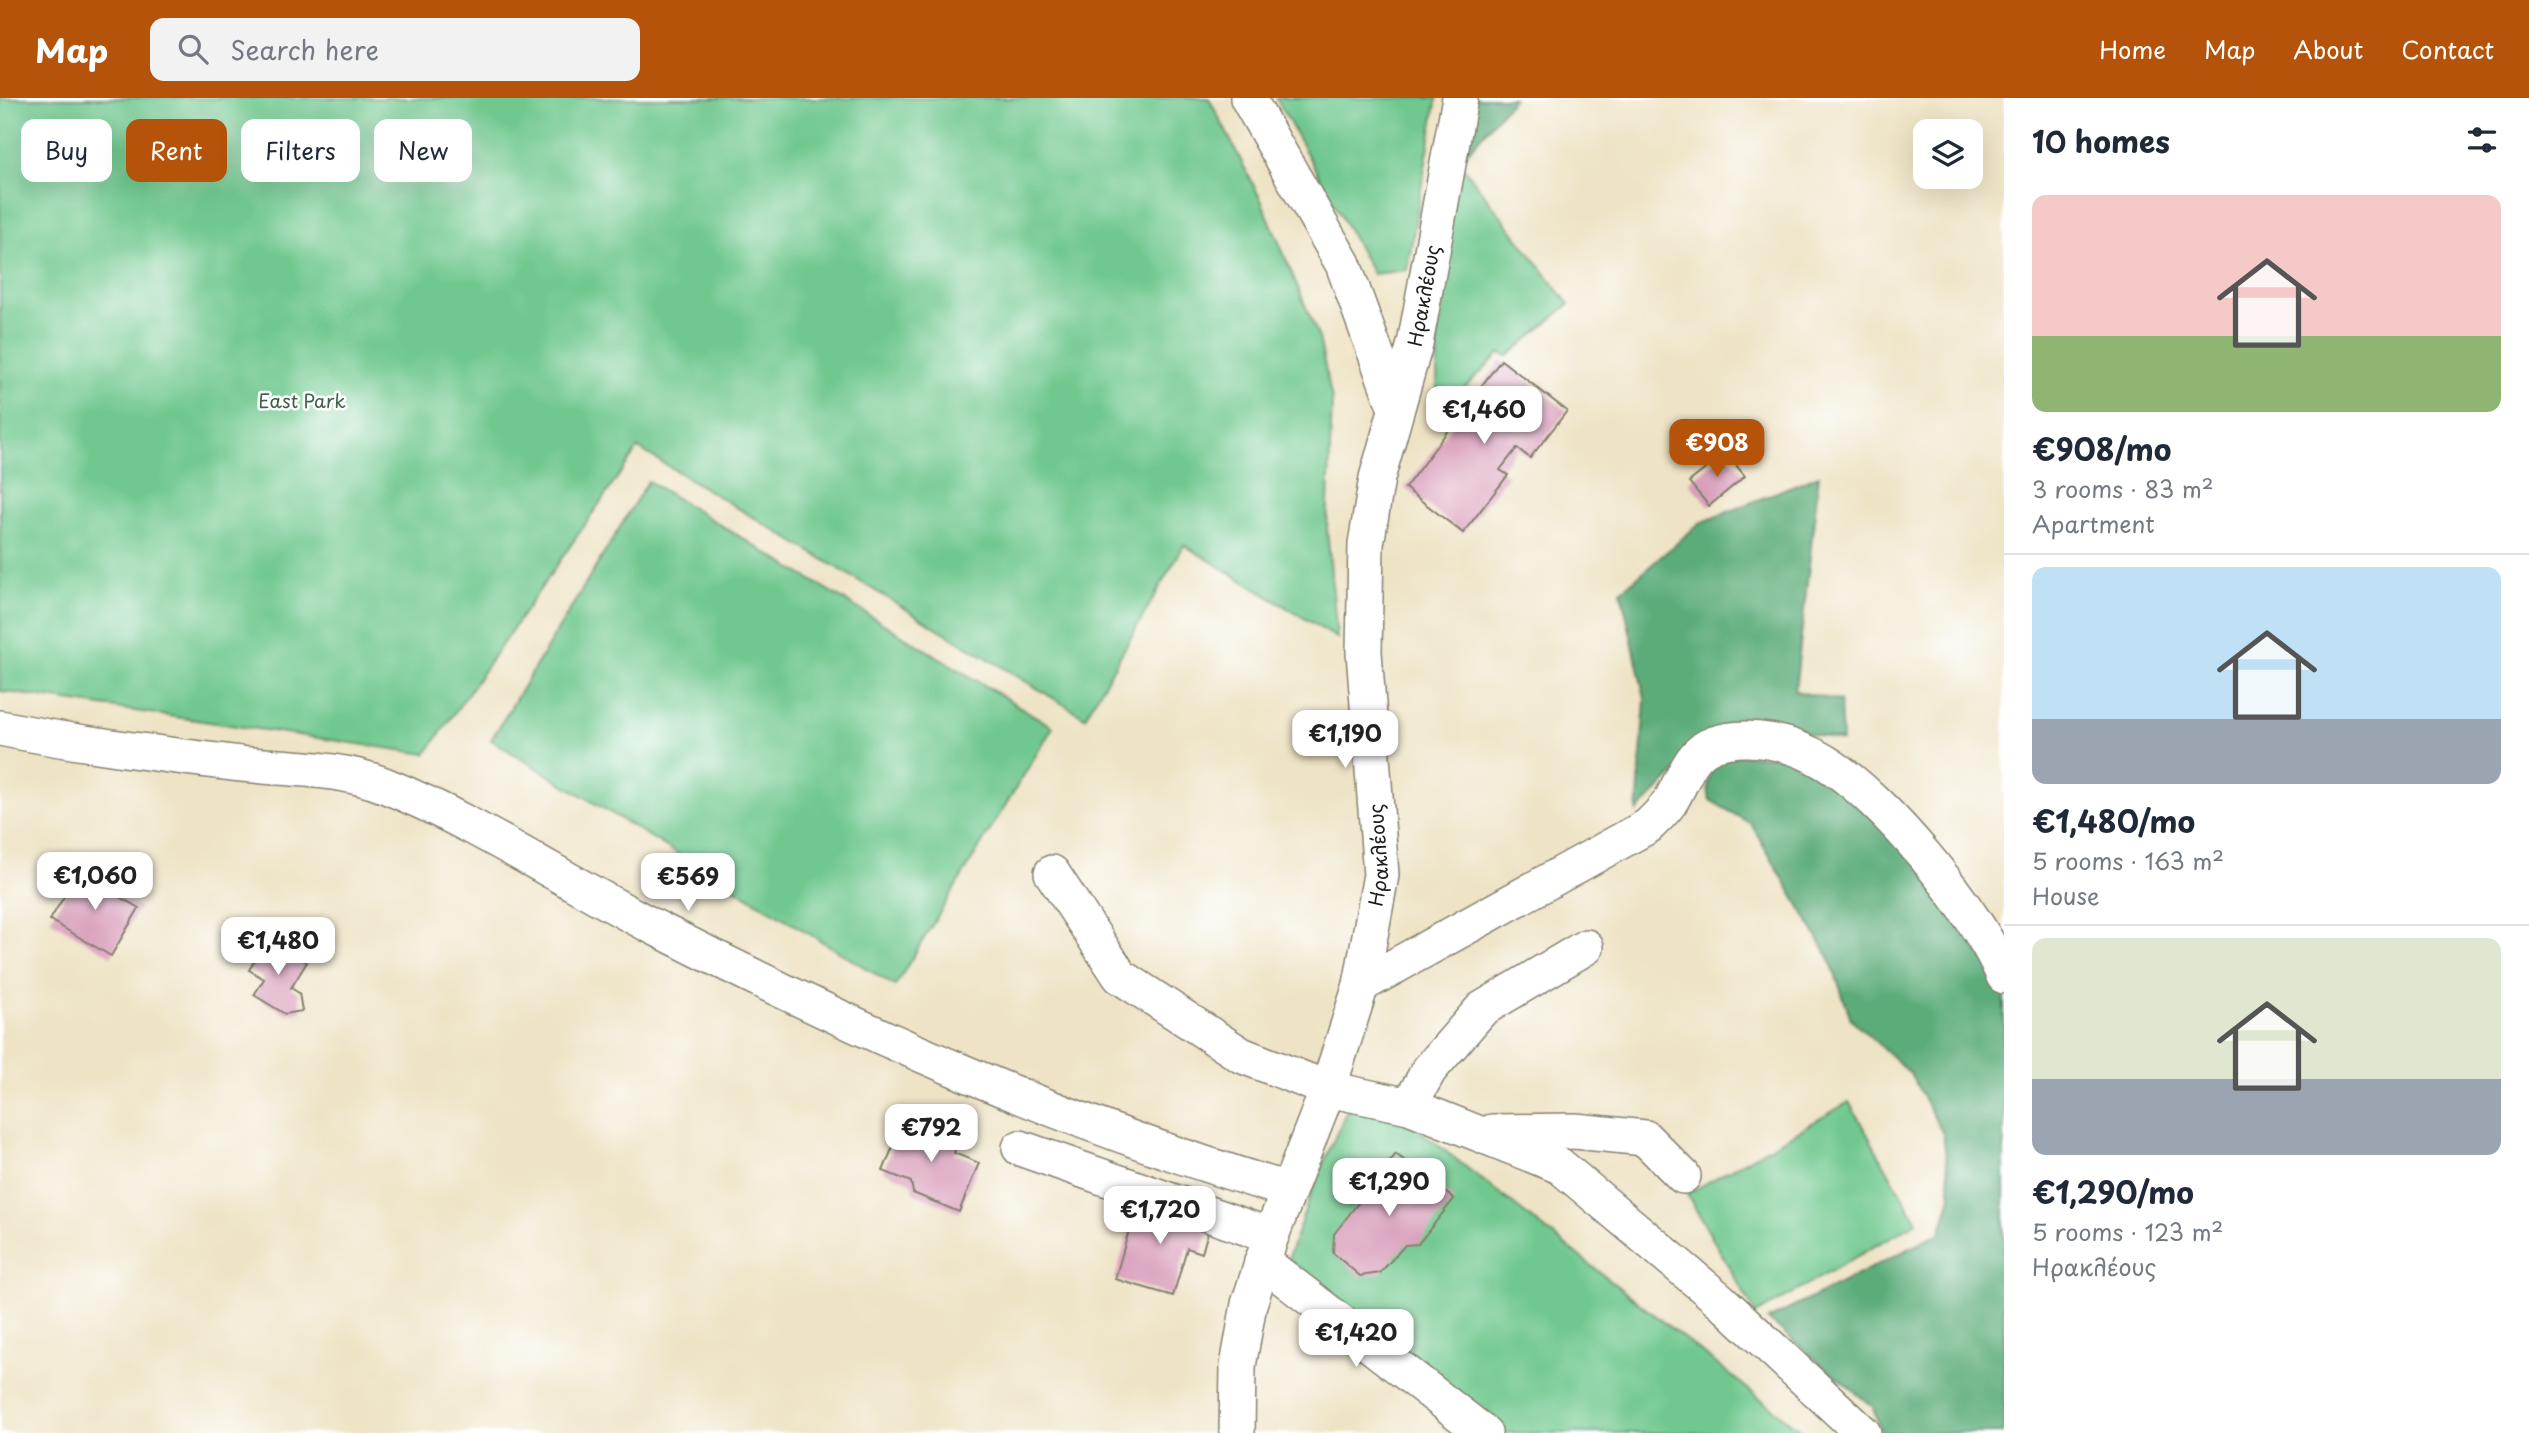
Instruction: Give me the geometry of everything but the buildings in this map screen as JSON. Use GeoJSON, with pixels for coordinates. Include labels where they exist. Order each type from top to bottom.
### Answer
{"type":"FeatureCollection","features":[{"type":"Feature","properties":{"kind":"street"},"geometry":{"type":"LineString","coordinates":[[1248,98],[1343,264],[1396,409]]}},
{"type":"Feature","properties":{"kind":"street","name":"Ηρακλέους"},"geometry":{"type":"LineString","coordinates":[[1237,1433],[1238,1366],[1249,1304],[1266,1249],[1328,1089],[1361,985],[1381,875],[1364,652],[1366,544],[1377,478],[1415,344],[1460,98]]}},
{"type":"Feature","properties":{"kind":"street"},"geometry":{"type":"LineString","coordinates":[[0,728],[68,741],[350,774],[383,784],[663,932],[932,1059],[1125,1138],[1288,1190]]}},
{"type":"Feature","properties":{"kind":"street"},"geometry":{"type":"LineString","coordinates":[[1361,985],[1648,826],[1671,802],[1699,753],[1714,744],[1745,741],[1780,743],[1799,749],[1822,760],[1858,787],[1903,834],[1955,897],[1983,937],[2004,976]]}},
{"type":"Feature","properties":{"kind":"street"},"geometry":{"type":"LineString","coordinates":[[1052,873],[1120,976],[1241,1055],[1328,1089],[1409,1106],[1560,1166],[1721,1301],[1863,1433]]}},
{"type":"Feature","properties":{"kind":"street"},"geometry":{"type":"LineString","coordinates":[[1409,1106],[1429,1070],[1482,1009],[1586,947]]}},
{"type":"Feature","properties":{"kind":"street"},"geometry":{"type":"LineString","coordinates":[[1474,1132],[1575,1131],[1645,1138],[1683,1176]]}},
{"type":"Feature","properties":{"kind":"street"},"geometry":{"type":"LineString","coordinates":[[1020,1148],[1266,1249],[1483,1433]]}},
{"type":"Feature","properties":{"kind":"green space","name":"East Park"},"geometry":{"type":"Polygon","coordinates":[[[0,98],[1209,98],[1262,202],[1319,338],[1332,400],[1327,528],[1337,638],[1184,545],[1085,717],[638,448],[426,754],[0,691],[0,98]]]}},
{"type":"Feature","properties":{"kind":"green space"},"geometry":{"type":"Polygon","coordinates":[[[1276,98],[1437,98],[1407,270],[1373,274],[1276,98]]]}},
{"type":"Feature","properties":{"kind":"green space"},"geometry":{"type":"Polygon","coordinates":[[[1474,98],[1514,98],[1459,162],[1474,98]]]}},
{"type":"Feature","properties":{"kind":"green space"},"geometry":{"type":"Polygon","coordinates":[[[1459,162],[1569,304],[1508,356],[1500,353],[1452,400],[1437,388],[1438,285],[1459,162]]]}},
{"type":"Feature","properties":{"kind":"green space"},"geometry":{"type":"Polygon","coordinates":[[[1819,475],[1795,691],[1840,701],[1842,741],[1768,723],[1714,733],[1637,812],[1645,699],[1621,591],[1700,523],[1819,475]]]}},
{"type":"Feature","properties":{"kind":"green space"},"geometry":{"type":"Polygon","coordinates":[[[648,481],[1053,727],[895,986],[491,740],[648,481]]]}},
{"type":"Feature","properties":{"kind":"green space"},"geometry":{"type":"Polygon","coordinates":[[[1727,755],[1806,757],[1898,837],[2004,989],[2004,1433],[1881,1433],[1873,1407],[1768,1320],[1940,1233],[1951,1196],[1943,1134],[1910,1073],[1851,1019],[1829,957],[1751,824],[1710,800],[1710,774],[1727,755]]]}},
{"type":"Feature","properties":{"kind":"green space"},"geometry":{"type":"Polygon","coordinates":[[[1359,1083],[1804,1433],[1504,1433],[1288,1259],[1315,1182],[1359,1083]]]}},
{"type":"Feature","properties":{"kind":"green space"},"geometry":{"type":"Polygon","coordinates":[[[1849,1102],[1917,1222],[1756,1314],[1687,1194],[1849,1102]]]}}]}
